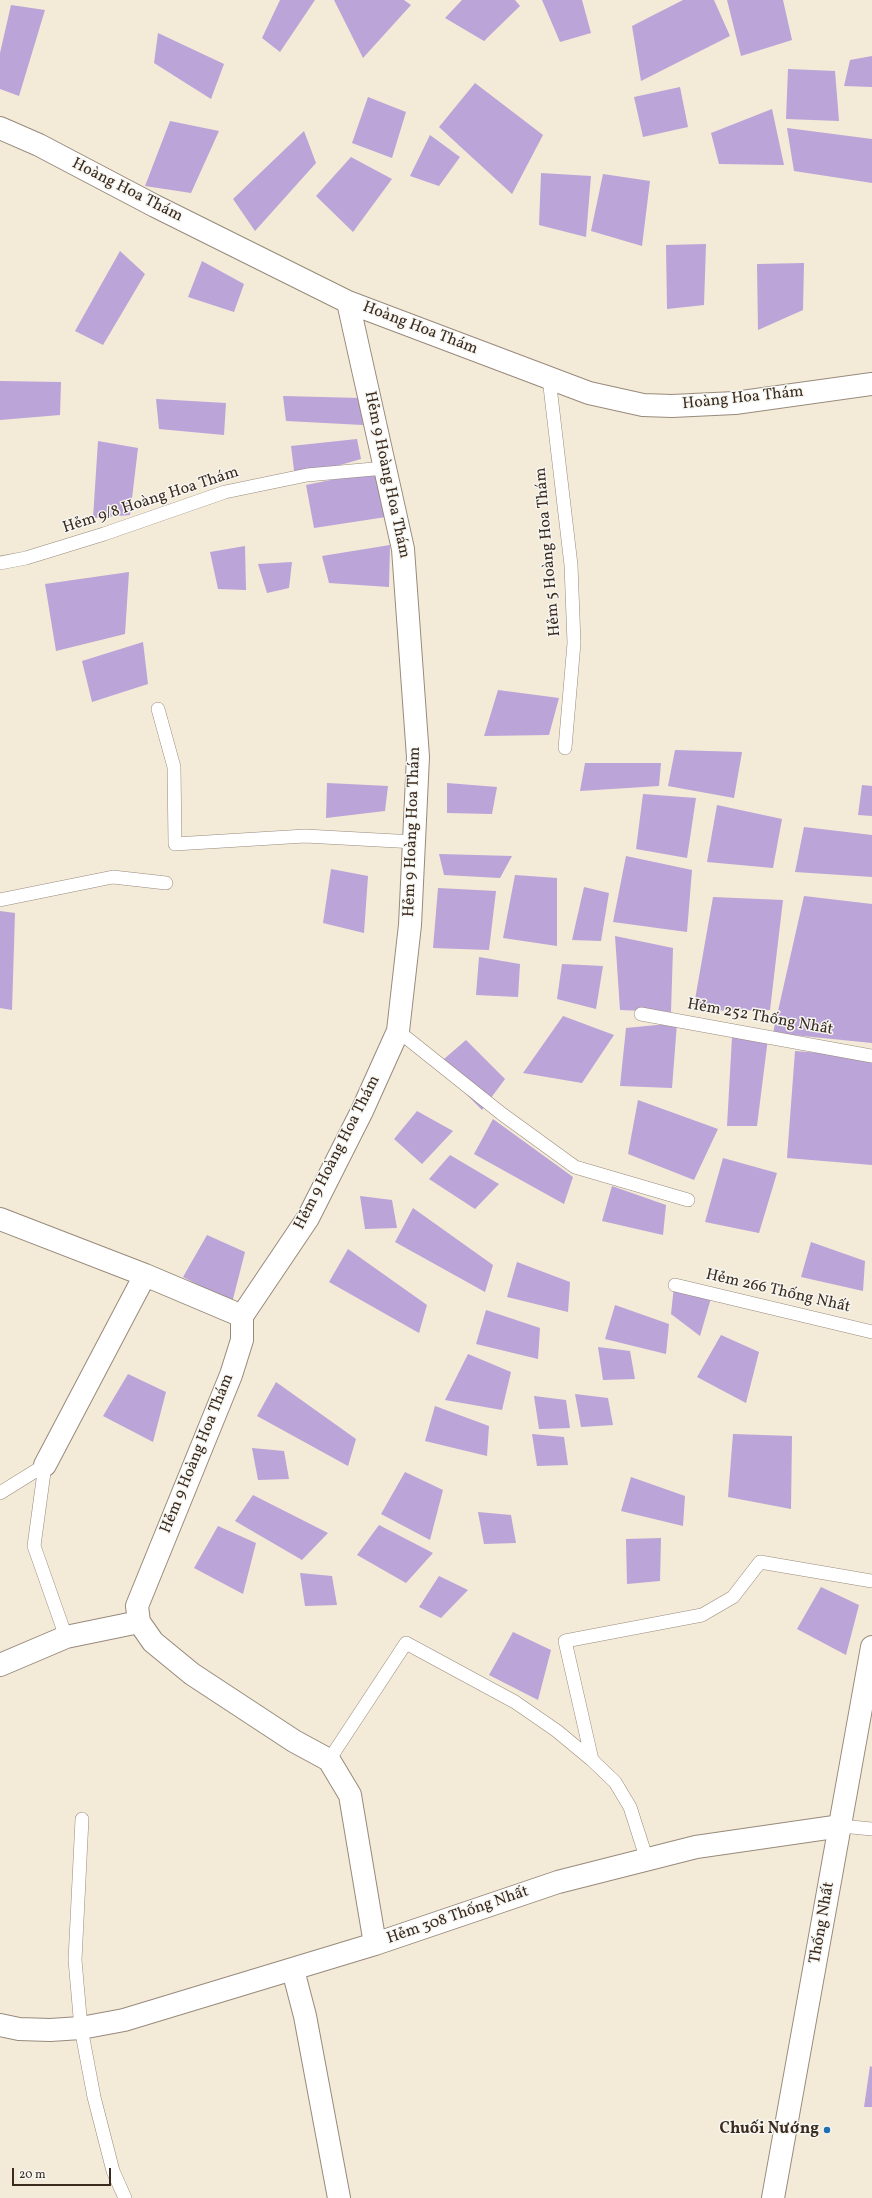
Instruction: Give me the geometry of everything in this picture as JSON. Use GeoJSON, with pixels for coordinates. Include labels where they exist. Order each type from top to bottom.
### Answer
{"type":"FeatureCollection","features":[{"type":"Feature","properties":{"kind":"street","name":"Hoàng Hoa Thám"},"geometry":{"type":"LineString","coordinates":[[0,128],[38,145],[348,302],[589,393],[644,405],[672,406],[735,403],[872,384]]}},
{"type":"Feature","properties":{"kind":"street","name":"Hẻm 9 Hoàng Hoa Thám"},"geometry":{"type":"LineString","coordinates":[[139,1622],[137,1606],[231,1375],[242,1340],[242,1316],[308,1218],[362,1111],[398,1031],[410,925],[418,757],[403,549],[348,302]]}},
{"type":"Feature","properties":{"kind":"street"},"geometry":{"type":"LineString","coordinates":[[0,1218],[145,1275],[242,1316]]}},
{"type":"Feature","properties":{"kind":"street"},"geometry":{"type":"LineString","coordinates":[[45,1465],[145,1275]]}},
{"type":"Feature","properties":{"kind":"street"},"geometry":{"type":"LineString","coordinates":[[0,1665],[66,1637],[139,1622],[153,1642],[192,1674],[294,1741],[330,1760],[350,1795],[375,1944]]}},
{"type":"Feature","properties":{"kind":"street","name":"Thống Nhất"},"geometry":{"type":"LineString","coordinates":[[773,2198],[872,1647]]}},
{"type":"Feature","properties":{"kind":"street","name":"Hẻm 308 Thống Nhất"},"geometry":{"type":"LineString","coordinates":[[0,2025],[19,2029],[50,2030],[81,2028],[124,2020],[375,1944],[558,1882],[696,1848],[841,1826]]}},
{"type":"Feature","properties":{"kind":"street"},"geometry":{"type":"LineString","coordinates":[[293,1970],[305,2016],[339,2198]]}},
{"type":"Feature","properties":{"kind":"lane","name":"Hẻm 5 Hoàng Hoa Thám"},"geometry":{"type":"LineString","coordinates":[[549,378],[571,565],[574,636],[565,748]]}},
{"type":"Feature","properties":{"kind":"lane","name":"Hẻm 9/8 Hoàng Hoa Thám"},"geometry":{"type":"LineString","coordinates":[[0,563],[26,558],[104,534],[226,492],[308,475],[385,468]]}},
{"type":"Feature","properties":{"kind":"lane"},"geometry":{"type":"LineString","coordinates":[[158,709],[174,767],[175,844],[305,836],[415,842]]}},
{"type":"Feature","properties":{"kind":"lane"},"geometry":{"type":"LineString","coordinates":[[0,900],[113,877],[166,883]]}},
{"type":"Feature","properties":{"kind":"lane","name":"Hẻm 252 Thống Nhất"},"geometry":{"type":"LineString","coordinates":[[641,1014],[872,1056]]}},
{"type":"Feature","properties":{"kind":"lane"},"geometry":{"type":"LineString","coordinates":[[398,1031],[502,1114],[575,1167],[688,1200]]}},
{"type":"Feature","properties":{"kind":"lane","name":"Hẻm 266 Thống Nhất"},"geometry":{"type":"LineString","coordinates":[[675,1285],[872,1332]]}},
{"type":"Feature","properties":{"kind":"lane"},"geometry":{"type":"LineString","coordinates":[[0,1493],[45,1465]]}},
{"type":"Feature","properties":{"kind":"lane"},"geometry":{"type":"LineString","coordinates":[[45,1465],[34,1546],[66,1637]]}},
{"type":"Feature","properties":{"kind":"lane"},"geometry":{"type":"LineString","coordinates":[[592,1760],[565,1641],[702,1615],[733,1597],[760,1562],[872,1582]]}},
{"type":"Feature","properties":{"kind":"lane"},"geometry":{"type":"LineString","coordinates":[[330,1760],[406,1643],[515,1702],[557,1732],[592,1760],[615,1782],[630,1807],[647,1860]]}},
{"type":"Feature","properties":{"kind":"lane"},"geometry":{"type":"LineString","coordinates":[[82,1819],[76,1960],[81,2028],[94,2098],[111,2164],[125,2198]]}},
{"type":"Feature","properties":{"kind":"lane"},"geometry":{"type":"LineString","coordinates":[[841,1826],[872,1829]]}},
{"type":"Feature","properties":{"kind":"building"},"geometry":{"type":"Polygon","coordinates":[[[280,0],[315,0],[280,52],[262,38],[280,0]]]}},
{"type":"Feature","properties":{"kind":"building"},"geometry":{"type":"Polygon","coordinates":[[[334,0],[404,0],[411,5],[363,58],[334,0]]]}},
{"type":"Feature","properties":{"kind":"building"},"geometry":{"type":"Polygon","coordinates":[[[462,0],[515,0],[520,6],[484,41],[445,18],[462,0]]]}},
{"type":"Feature","properties":{"kind":"building"},"geometry":{"type":"Polygon","coordinates":[[[542,0],[582,0],[591,33],[560,42],[542,0]]]}},
{"type":"Feature","properties":{"kind":"building"},"geometry":{"type":"Polygon","coordinates":[[[683,0],[714,0],[730,36],[641,81],[632,26],[683,0]]]}},
{"type":"Feature","properties":{"kind":"building"},"geometry":{"type":"Polygon","coordinates":[[[727,0],[783,0],[792,40],[741,56],[727,0]]]}},
{"type":"Feature","properties":{"kind":"building"},"geometry":{"type":"Polygon","coordinates":[[[11,5],[45,10],[19,96],[0,89],[0,53],[11,5]]]}},
{"type":"Feature","properties":{"kind":"building"},"geometry":{"type":"Polygon","coordinates":[[[158,33],[224,64],[211,99],[154,63],[158,33]]]}},
{"type":"Feature","properties":{"kind":"building"},"geometry":{"type":"Polygon","coordinates":[[[872,56],[872,87],[844,86],[850,60],[872,56]]]}},
{"type":"Feature","properties":{"kind":"building"},"geometry":{"type":"Polygon","coordinates":[[[788,69],[835,71],[839,121],[786,119],[788,69]]]}},
{"type":"Feature","properties":{"kind":"building"},"geometry":{"type":"Polygon","coordinates":[[[475,83],[543,135],[512,194],[439,127],[475,83]]]}},
{"type":"Feature","properties":{"kind":"building"},"geometry":{"type":"Polygon","coordinates":[[[680,87],[688,127],[643,137],[634,97],[680,87]]]}},
{"type":"Feature","properties":{"kind":"building"},"geometry":{"type":"Polygon","coordinates":[[[368,97],[406,112],[392,158],[352,143],[368,97]]]}},
{"type":"Feature","properties":{"kind":"building"},"geometry":{"type":"Polygon","coordinates":[[[772,109],[784,165],[719,164],[711,133],[772,109]]]}},
{"type":"Feature","properties":{"kind":"building"},"geometry":{"type":"Polygon","coordinates":[[[170,121],[219,131],[191,193],[145,186],[170,121]]]}},
{"type":"Feature","properties":{"kind":"building"},"geometry":{"type":"Polygon","coordinates":[[[787,128],[872,139],[872,183],[794,171],[787,128]]]}},
{"type":"Feature","properties":{"kind":"building"},"geometry":{"type":"Polygon","coordinates":[[[304,131],[316,163],[255,231],[233,199],[304,131]]]}},
{"type":"Feature","properties":{"kind":"building"},"geometry":{"type":"Polygon","coordinates":[[[430,135],[460,157],[439,186],[410,176],[430,135]]]}},
{"type":"Feature","properties":{"kind":"building"},"geometry":{"type":"Polygon","coordinates":[[[351,157],[392,179],[353,232],[316,196],[351,157]]]}},
{"type":"Feature","properties":{"kind":"building"},"geometry":{"type":"Polygon","coordinates":[[[541,173],[591,176],[586,237],[539,225],[541,173]]]}},
{"type":"Feature","properties":{"kind":"building"},"geometry":{"type":"Polygon","coordinates":[[[603,174],[650,181],[642,246],[591,231],[603,174]]]}},
{"type":"Feature","properties":{"kind":"building"},"geometry":{"type":"Polygon","coordinates":[[[706,244],[704,305],[667,309],[666,245],[706,244]]]}},
{"type":"Feature","properties":{"kind":"building"},"geometry":{"type":"Polygon","coordinates":[[[120,251],[145,274],[103,345],[75,331],[120,251]]]}},
{"type":"Feature","properties":{"kind":"building"},"geometry":{"type":"Polygon","coordinates":[[[202,261],[244,284],[234,312],[188,297],[202,261]]]}},
{"type":"Feature","properties":{"kind":"building"},"geometry":{"type":"Polygon","coordinates":[[[804,263],[803,310],[758,330],[757,264],[804,263]]]}},
{"type":"Feature","properties":{"kind":"building"},"geometry":{"type":"Polygon","coordinates":[[[0,381],[61,382],[60,415],[0,420],[0,381]]]}},
{"type":"Feature","properties":{"kind":"building"},"geometry":{"type":"Polygon","coordinates":[[[283,396],[360,398],[363,425],[286,421],[283,396]]]}},
{"type":"Feature","properties":{"kind":"building"},"geometry":{"type":"Polygon","coordinates":[[[156,399],[226,403],[224,435],[159,429],[156,399]]]}},
{"type":"Feature","properties":{"kind":"building"},"geometry":{"type":"Polygon","coordinates":[[[357,439],[361,459],[295,478],[291,446],[357,439]]]}},
{"type":"Feature","properties":{"kind":"building"},"geometry":{"type":"Polygon","coordinates":[[[98,441],[138,448],[130,515],[93,518],[98,441]]]}},
{"type":"Feature","properties":{"kind":"building"},"geometry":{"type":"Polygon","coordinates":[[[380,470],[386,517],[314,528],[306,485],[380,470]]]}},
{"type":"Feature","properties":{"kind":"building"},"geometry":{"type":"Polygon","coordinates":[[[390,545],[389,587],[329,583],[322,556],[390,545]]]}},
{"type":"Feature","properties":{"kind":"building"},"geometry":{"type":"Polygon","coordinates":[[[245,546],[246,590],[218,589],[210,552],[245,546]]]}},
{"type":"Feature","properties":{"kind":"building"},"geometry":{"type":"Polygon","coordinates":[[[292,562],[289,588],[267,593],[258,564],[292,562]]]}},
{"type":"Feature","properties":{"kind":"building"},"geometry":{"type":"Polygon","coordinates":[[[129,572],[125,634],[56,651],[45,584],[129,572]]]}},
{"type":"Feature","properties":{"kind":"building"},"geometry":{"type":"Polygon","coordinates":[[[143,642],[148,684],[92,702],[82,661],[143,642]]]}},
{"type":"Feature","properties":{"kind":"building"},"geometry":{"type":"Polygon","coordinates":[[[498,690],[559,698],[549,735],[484,736],[498,690]]]}},
{"type":"Feature","properties":{"kind":"building"},"geometry":{"type":"Polygon","coordinates":[[[675,750],[742,752],[734,798],[668,786],[675,750]]]}},
{"type":"Feature","properties":{"kind":"building"},"geometry":{"type":"Polygon","coordinates":[[[585,763],[661,763],[659,786],[580,791],[585,763]]]}},
{"type":"Feature","properties":{"kind":"building"},"geometry":{"type":"Polygon","coordinates":[[[327,783],[388,786],[385,811],[326,818],[327,783]]]}},
{"type":"Feature","properties":{"kind":"building"},"geometry":{"type":"Polygon","coordinates":[[[447,783],[497,787],[492,814],[447,813],[447,783]]]}},
{"type":"Feature","properties":{"kind":"building"},"geometry":{"type":"Polygon","coordinates":[[[862,785],[872,786],[872,816],[858,815],[862,785]]]}},
{"type":"Feature","properties":{"kind":"building"},"geometry":{"type":"Polygon","coordinates":[[[643,794],[696,798],[687,858],[636,849],[643,794]]]}},
{"type":"Feature","properties":{"kind":"building"},"geometry":{"type":"Polygon","coordinates":[[[717,805],[782,819],[773,868],[707,862],[717,805]]]}},
{"type":"Feature","properties":{"kind":"building"},"geometry":{"type":"Polygon","coordinates":[[[804,827],[872,835],[872,877],[795,872],[804,827]]]}},
{"type":"Feature","properties":{"kind":"building"},"geometry":{"type":"Polygon","coordinates":[[[439,854],[512,856],[500,878],[444,875],[439,854]]]}},
{"type":"Feature","properties":{"kind":"building"},"geometry":{"type":"Polygon","coordinates":[[[626,856],[692,870],[687,932],[613,922],[626,856]]]}},
{"type":"Feature","properties":{"kind":"building"},"geometry":{"type":"Polygon","coordinates":[[[331,869],[368,876],[364,933],[323,923],[331,869]]]}},
{"type":"Feature","properties":{"kind":"building"},"geometry":{"type":"Polygon","coordinates":[[[515,875],[557,878],[557,946],[503,938],[515,875]]]}},
{"type":"Feature","properties":{"kind":"building"},"geometry":{"type":"Polygon","coordinates":[[[584,887],[609,893],[601,941],[572,940],[584,887]]]}},
{"type":"Feature","properties":{"kind":"building"},"geometry":{"type":"Polygon","coordinates":[[[438,888],[496,891],[489,950],[433,948],[438,888]]]}},
{"type":"Feature","properties":{"kind":"building"},"geometry":{"type":"Polygon","coordinates":[[[804,896],[872,904],[872,1043],[773,1033],[804,896]]]}},
{"type":"Feature","properties":{"kind":"building"},"geometry":{"type":"Polygon","coordinates":[[[713,897],[783,900],[770,1010],[693,1011],[713,897]]]}},
{"type":"Feature","properties":{"kind":"building"},"geometry":{"type":"Polygon","coordinates":[[[0,911],[15,913],[12,1010],[0,1008],[0,911]]]}},
{"type":"Feature","properties":{"kind":"building"},"geometry":{"type":"Polygon","coordinates":[[[615,936],[673,948],[671,1012],[620,1010],[615,936]]]}},
{"type":"Feature","properties":{"kind":"building"},"geometry":{"type":"Polygon","coordinates":[[[479,957],[520,964],[518,997],[476,995],[479,957]]]}},
{"type":"Feature","properties":{"kind":"building"},"geometry":{"type":"Polygon","coordinates":[[[562,964],[603,966],[596,1009],[557,999],[562,964]]]}},
{"type":"Feature","properties":{"kind":"building"},"geometry":{"type":"Polygon","coordinates":[[[563,1016],[614,1035],[582,1083],[523,1073],[563,1016]]]}},
{"type":"Feature","properties":{"kind":"building"},"geometry":{"type":"Polygon","coordinates":[[[677,1023],[672,1088],[620,1086],[626,1028],[677,1023]]]}},
{"type":"Feature","properties":{"kind":"building"},"geometry":{"type":"Polygon","coordinates":[[[732,1037],[768,1038],[757,1126],[727,1126],[732,1037]]]}},
{"type":"Feature","properties":{"kind":"building"},"geometry":{"type":"Polygon","coordinates":[[[466,1040],[505,1079],[482,1110],[437,1065],[466,1040]]]}},
{"type":"Feature","properties":{"kind":"building"},"geometry":{"type":"Polygon","coordinates":[[[795,1051],[872,1057],[872,1165],[787,1158],[795,1051]]]}},
{"type":"Feature","properties":{"kind":"building"},"geometry":{"type":"Polygon","coordinates":[[[638,1100],[718,1129],[694,1180],[628,1154],[638,1100]]]}},
{"type":"Feature","properties":{"kind":"building"},"geometry":{"type":"Polygon","coordinates":[[[417,1111],[453,1131],[422,1164],[394,1139],[417,1111]]]}},
{"type":"Feature","properties":{"kind":"building"},"geometry":{"type":"Polygon","coordinates":[[[493,1119],[573,1177],[564,1204],[474,1154],[493,1119]]]}},
{"type":"Feature","properties":{"kind":"building"},"geometry":{"type":"Polygon","coordinates":[[[450,1155],[499,1184],[475,1209],[429,1179],[450,1155]]]}},
{"type":"Feature","properties":{"kind":"building"},"geometry":{"type":"Polygon","coordinates":[[[723,1158],[777,1173],[759,1233],[705,1222],[723,1158]]]}},
{"type":"Feature","properties":{"kind":"building"},"geometry":{"type":"Polygon","coordinates":[[[612,1186],[666,1205],[663,1235],[602,1221],[612,1186]]]}},
{"type":"Feature","properties":{"kind":"building"},"geometry":{"type":"Polygon","coordinates":[[[360,1196],[392,1200],[397,1228],[365,1229],[360,1196]]]}},
{"type":"Feature","properties":{"kind":"building"},"geometry":{"type":"Polygon","coordinates":[[[413,1208],[493,1265],[485,1292],[395,1242],[413,1208]]]}},
{"type":"Feature","properties":{"kind":"building"},"geometry":{"type":"Polygon","coordinates":[[[207,1235],[245,1252],[232,1303],[183,1277],[207,1235]]]}},
{"type":"Feature","properties":{"kind":"building"},"geometry":{"type":"Polygon","coordinates":[[[811,1242],[865,1261],[863,1291],[801,1277],[811,1242]]]}},
{"type":"Feature","properties":{"kind":"building"},"geometry":{"type":"Polygon","coordinates":[[[348,1249],[427,1305],[419,1333],[329,1282],[348,1249]]]}},
{"type":"Feature","properties":{"kind":"building"},"geometry":{"type":"Polygon","coordinates":[[[517,1262],[570,1282],[568,1312],[507,1297],[517,1262]]]}},
{"type":"Feature","properties":{"kind":"building"},"geometry":{"type":"Polygon","coordinates":[[[674,1286],[714,1288],[700,1336],[671,1314],[674,1286]]]}},
{"type":"Feature","properties":{"kind":"building"},"geometry":{"type":"Polygon","coordinates":[[[615,1305],[669,1324],[666,1354],[605,1339],[615,1305]]]}},
{"type":"Feature","properties":{"kind":"building"},"geometry":{"type":"Polygon","coordinates":[[[486,1310],[540,1328],[538,1359],[476,1344],[486,1310]]]}},
{"type":"Feature","properties":{"kind":"building"},"geometry":{"type":"Polygon","coordinates":[[[721,1335],[759,1352],[746,1403],[697,1377],[721,1335]]]}},
{"type":"Feature","properties":{"kind":"building"},"geometry":{"type":"Polygon","coordinates":[[[598,1347],[630,1351],[635,1379],[603,1380],[598,1347]]]}},
{"type":"Feature","properties":{"kind":"building"},"geometry":{"type":"Polygon","coordinates":[[[468,1354],[511,1372],[502,1410],[445,1400],[468,1354]]]}},
{"type":"Feature","properties":{"kind":"building"},"geometry":{"type":"Polygon","coordinates":[[[128,1374],[166,1392],[153,1442],[103,1416],[128,1374]]]}},
{"type":"Feature","properties":{"kind":"building"},"geometry":{"type":"Polygon","coordinates":[[[276,1382],[356,1439],[348,1466],[257,1416],[276,1382]]]}},
{"type":"Feature","properties":{"kind":"building"},"geometry":{"type":"Polygon","coordinates":[[[575,1394],[608,1398],[613,1425],[581,1427],[575,1394]]]}},
{"type":"Feature","properties":{"kind":"building"},"geometry":{"type":"Polygon","coordinates":[[[534,1396],[566,1400],[570,1428],[539,1429],[534,1396]]]}},
{"type":"Feature","properties":{"kind":"building"},"geometry":{"type":"Polygon","coordinates":[[[435,1406],[489,1426],[487,1456],[425,1441],[435,1406]]]}},
{"type":"Feature","properties":{"kind":"building"},"geometry":{"type":"Polygon","coordinates":[[[532,1434],[564,1437],[568,1465],[537,1466],[532,1434]]]}},
{"type":"Feature","properties":{"kind":"building"},"geometry":{"type":"Polygon","coordinates":[[[733,1434],[792,1436],[791,1509],[728,1497],[733,1434]]]}},
{"type":"Feature","properties":{"kind":"building"},"geometry":{"type":"Polygon","coordinates":[[[252,1448],[284,1451],[289,1479],[258,1480],[252,1448]]]}},
{"type":"Feature","properties":{"kind":"building"},"geometry":{"type":"Polygon","coordinates":[[[405,1472],[443,1490],[430,1540],[381,1514],[405,1472]]]}},
{"type":"Feature","properties":{"kind":"building"},"geometry":{"type":"Polygon","coordinates":[[[631,1477],[685,1496],[683,1526],[621,1511],[631,1477]]]}},
{"type":"Feature","properties":{"kind":"building"},"geometry":{"type":"Polygon","coordinates":[[[253,1495],[328,1533],[302,1560],[235,1521],[253,1495]]]}},
{"type":"Feature","properties":{"kind":"building"},"geometry":{"type":"Polygon","coordinates":[[[478,1512],[511,1515],[516,1543],[484,1544],[478,1512]]]}},
{"type":"Feature","properties":{"kind":"building"},"geometry":{"type":"Polygon","coordinates":[[[379,1525],[433,1553],[406,1583],[357,1555],[379,1525]]]}},
{"type":"Feature","properties":{"kind":"building"},"geometry":{"type":"Polygon","coordinates":[[[218,1526],[256,1543],[243,1594],[194,1568],[218,1526]]]}},
{"type":"Feature","properties":{"kind":"building"},"geometry":{"type":"Polygon","coordinates":[[[661,1538],[660,1581],[627,1584],[626,1539],[661,1538]]]}},
{"type":"Feature","properties":{"kind":"building"},"geometry":{"type":"Polygon","coordinates":[[[300,1573],[332,1576],[337,1605],[305,1606],[300,1573]]]}},
{"type":"Feature","properties":{"kind":"building"},"geometry":{"type":"Polygon","coordinates":[[[439,1576],[468,1590],[441,1618],[419,1607],[439,1576]]]}},
{"type":"Feature","properties":{"kind":"building"},"geometry":{"type":"Polygon","coordinates":[[[821,1587],[859,1605],[846,1655],[797,1629],[821,1587]]]}},
{"type":"Feature","properties":{"kind":"building"},"geometry":{"type":"Polygon","coordinates":[[[513,1632],[551,1650],[538,1700],[489,1675],[513,1632]]]}},
{"type":"Feature","properties":{"kind":"building"},"geometry":{"type":"Polygon","coordinates":[[[870,2066],[872,2067],[872,2107],[864,2107],[870,2066]]]}},
{"type":"Feature","properties":{"kind":"place","name":"Chuối Nướng"},"geometry":{"type":"Point","coordinates":[827,2130]}}]}
